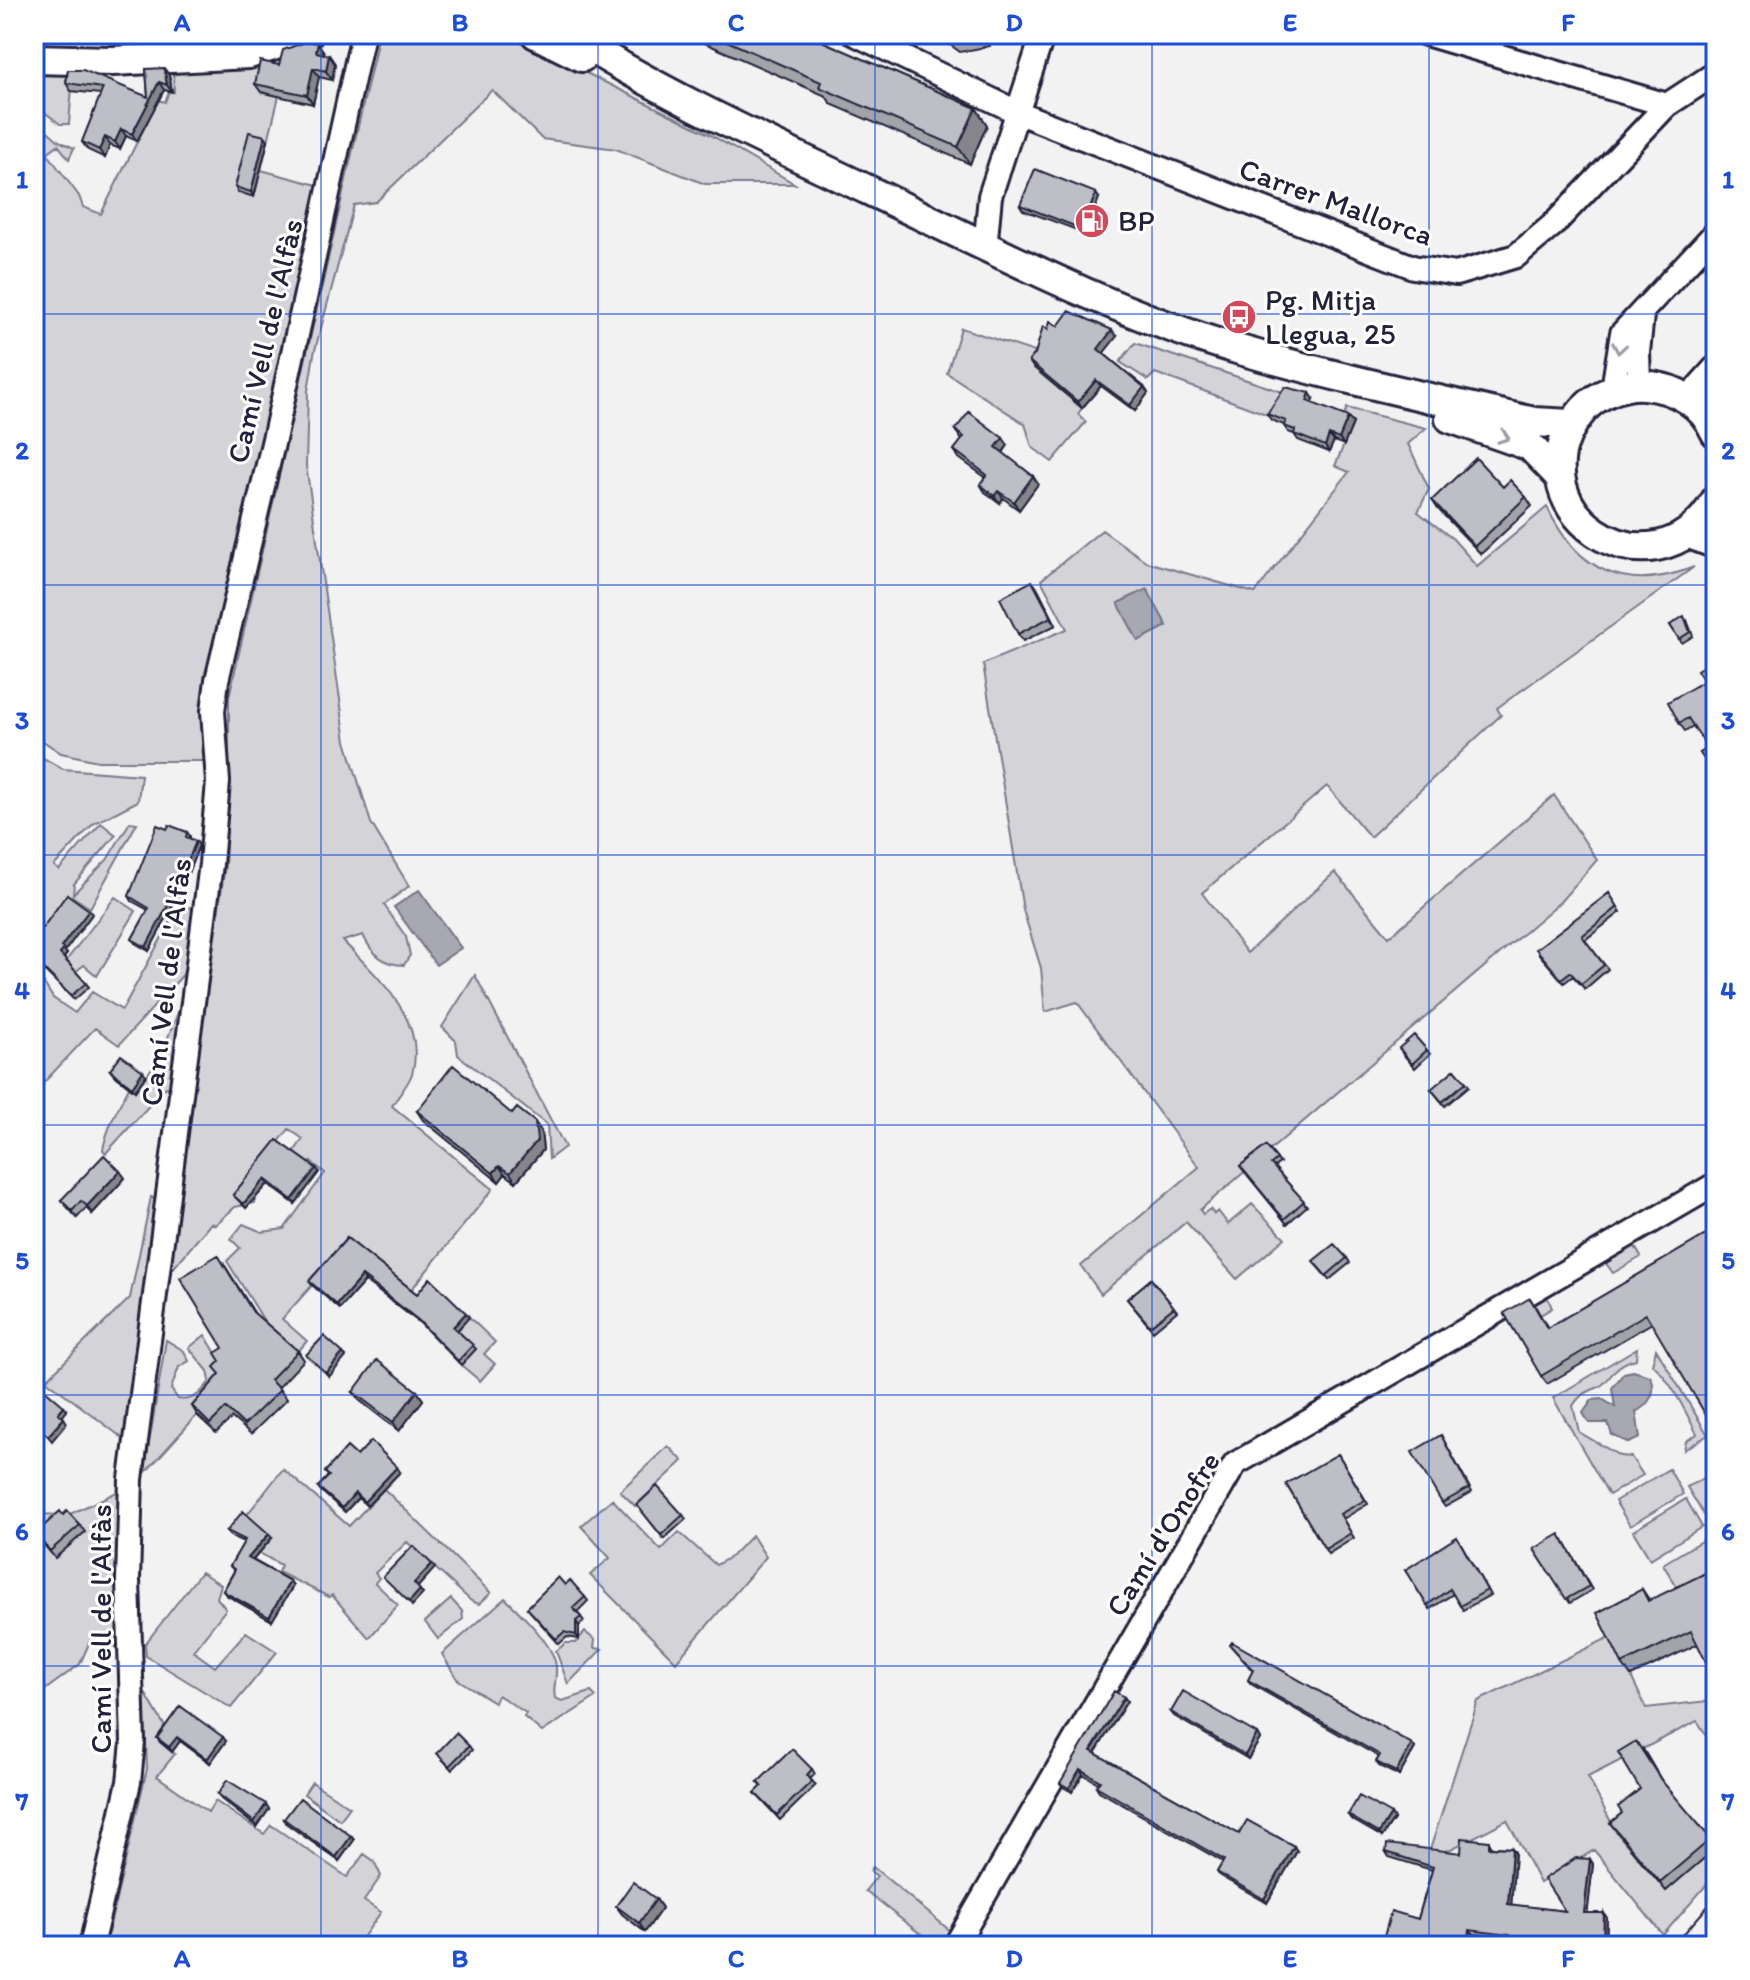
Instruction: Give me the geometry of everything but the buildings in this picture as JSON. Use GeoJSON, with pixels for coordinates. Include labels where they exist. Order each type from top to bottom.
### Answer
{"type":"FeatureCollection","features":[{"type":"Feature","properties":{"kind":"street"},"geometry":{"type":"LineString","coordinates":[[34,59],[112,61],[249,54],[308,34]]}},
{"type":"Feature","properties":{"kind":"street","name":"Camí Vell de l'Alfàs"},"geometry":{"type":"LineString","coordinates":[[91,1946],[129,1782],[133,1742],[128,1580],[131,1479],[211,864],[218,782],[213,711],[217,680],[275,435],[363,34]]}},
{"type":"Feature","properties":{"kind":"street"},"geometry":{"type":"LineString","coordinates":[[536,34],[589,60],[630,73]]}},
{"type":"Feature","properties":{"kind":"street"},"geometry":{"type":"LineString","coordinates":[[568,34],[630,73],[985,249],[1166,323],[1530,446],[1560,477]]}},
{"type":"Feature","properties":{"kind":"street","name":"Carrer Mallorca"},"geometry":{"type":"LineString","coordinates":[[855,34],[1019,113],[1413,267],[1456,274],[1516,256],[1554,224],[1667,105],[1716,73]]}},
{"type":"Feature","properties":{"kind":"street"},"geometry":{"type":"LineString","coordinates":[[985,249],[990,196],[1043,34]]}},
{"type":"Feature","properties":{"kind":"street"},"geometry":{"type":"LineString","coordinates":[[1426,34],[1667,105]]}},
{"type":"Feature","properties":{"kind":"street"},"geometry":{"type":"LineString","coordinates":[[1626,387],[1638,352],[1642,315],[1682,265],[1716,232]]}},
{"type":"Feature","properties":{"kind":"street"},"geometry":{"type":"LineString","coordinates":[[1298,366],[1534,422],[1571,424]]}},
{"type":"Feature","properties":{"kind":"street"},"geometry":{"type":"LineString","coordinates":[[1716,371],[1708,413],[1666,388],[1626,387],[1589,403],[1571,424],[1560,450],[1560,477],[1568,503],[1585,525],[1607,541],[1633,548],[1661,546],[1686,536],[1706,518],[1716,500]]}},
{"type":"Feature","properties":{"kind":"street"},"geometry":{"type":"LineString","coordinates":[[1686,536],[1716,547]]}},
{"type":"Feature","properties":{"kind":"street","name":"Camí d'Onofre"},"geometry":{"type":"LineString","coordinates":[[955,1946],[1235,1464],[1426,1356],[1716,1184]]}},
{"type":"Feature","properties":{"kind":"shaded area"},"geometry":{"type":"Polygon","coordinates":[[[379,34],[508,34],[709,134],[795,184],[705,184],[616,149],[542,139],[492,90],[376,202],[354,205],[314,354],[308,391],[306,465],[346,741],[371,823],[409,886],[384,905],[406,937],[410,955],[404,965],[390,963],[379,957],[363,935],[343,941],[396,1000],[413,1035],[415,1054],[412,1074],[392,1106],[493,1189],[411,1290],[350,1243],[282,1319],[307,1341],[296,1354],[271,1332],[227,1261],[240,1248],[231,1239],[243,1224],[262,1232],[284,1229],[325,1173],[311,1162],[307,1167],[291,1156],[303,1139],[289,1129],[252,1176],[258,1190],[255,1203],[235,1207],[215,1225],[211,1223],[167,1276],[225,865],[229,697],[379,34]]]}},
{"type":"Feature","properties":{"kind":"shaded area"},"geometry":{"type":"Polygon","coordinates":[[[268,56],[261,92],[279,96],[261,170],[321,186],[207,761],[98,761],[61,753],[34,735],[34,119],[59,141],[74,148],[69,159],[58,145],[47,153],[79,196],[83,207],[101,214],[158,100],[165,102],[169,91],[174,92],[173,72],[226,70],[268,56]]]}},
{"type":"Feature","properties":{"kind":"shaded area"},"geometry":{"type":"Polygon","coordinates":[[[37,70],[73,75],[69,124],[60,124],[34,104],[37,70]]]}},
{"type":"Feature","properties":{"kind":"shaded area"},"geometry":{"type":"Polygon","coordinates":[[[961,328],[1044,355],[1049,380],[1082,408],[1078,414],[1086,422],[1052,462],[1032,447],[1025,424],[947,373],[961,328]]]}},
{"type":"Feature","properties":{"kind":"shaded area"},"geometry":{"type":"Polygon","coordinates":[[[1135,343],[1289,394],[1274,417],[1155,373],[1148,380],[1120,362],[1135,343]]]}},
{"type":"Feature","properties":{"kind":"shaded area"},"geometry":{"type":"Polygon","coordinates":[[[1347,408],[1426,428],[1408,444],[1429,489],[1418,512],[1453,539],[1477,566],[1547,507],[1573,547],[1606,571],[1626,577],[1647,578],[1694,567],[1497,708],[1501,715],[1370,837],[1327,786],[1202,893],[1247,953],[1335,872],[1389,937],[1554,795],[1597,860],[1560,902],[1200,1210],[1203,1214],[1210,1209],[1214,1214],[1218,1211],[1228,1224],[1252,1204],[1285,1238],[1237,1279],[1186,1222],[1101,1294],[1081,1266],[1199,1167],[1077,1002],[1045,1012],[1041,968],[1023,910],[983,664],[1067,629],[1041,580],[1102,530],[1147,562],[1255,593],[1349,472],[1335,466],[1353,423],[1343,419],[1347,408]]]}},
{"type":"Feature","properties":{"kind":"shaded area"},"geometry":{"type":"Polygon","coordinates":[[[1147,589],[1167,626],[1138,641],[1118,603],[1147,589]]]}},
{"type":"Feature","properties":{"kind":"shaded area"},"geometry":{"type":"Polygon","coordinates":[[[34,753],[63,769],[141,775],[138,801],[93,824],[54,866],[59,870],[101,823],[116,835],[74,884],[73,894],[107,860],[130,822],[137,823],[90,908],[72,896],[49,927],[37,972],[53,998],[75,1013],[92,992],[122,1010],[174,915],[180,908],[195,907],[190,967],[119,1045],[95,1028],[34,1093],[34,753]]]}},
{"type":"Feature","properties":{"kind":"shaded area"},"geometry":{"type":"Polygon","coordinates":[[[419,890],[461,948],[436,965],[394,907],[419,890]]]}},
{"type":"Feature","properties":{"kind":"shaded area"},"geometry":{"type":"Polygon","coordinates":[[[115,897],[136,911],[97,976],[84,965],[75,972],[66,961],[115,897]]]}},
{"type":"Feature","properties":{"kind":"shaded area"},"geometry":{"type":"Polygon","coordinates":[[[475,975],[565,1147],[549,1159],[547,1125],[458,1055],[456,1041],[442,1027],[475,975]]]}},
{"type":"Feature","properties":{"kind":"shaded area"},"geometry":{"type":"Polygon","coordinates":[[[179,1010],[184,1013],[176,1091],[166,1087],[106,1153],[103,1150],[105,1141],[121,1102],[129,1087],[135,1091],[160,1057],[179,1010]]]}},
{"type":"Feature","properties":{"kind":"shaded area"},"geometry":{"type":"Polygon","coordinates":[[[1716,1191],[1716,1197],[1634,1245],[1641,1257],[1613,1273],[1605,1262],[1547,1296],[1552,1308],[1540,1315],[1532,1299],[1716,1191]]]}},
{"type":"Feature","properties":{"kind":"shaded area"},"geometry":{"type":"Polygon","coordinates":[[[151,1197],[161,1202],[129,1443],[46,1380],[130,1298],[151,1197]]]}},
{"type":"Feature","properties":{"kind":"shaded area"},"geometry":{"type":"Polygon","coordinates":[[[469,1317],[495,1342],[484,1354],[495,1364],[480,1381],[461,1365],[476,1349],[457,1331],[469,1317]]]}},
{"type":"Feature","properties":{"kind":"shaded area"},"geometry":{"type":"Polygon","coordinates":[[[205,1335],[226,1370],[226,1383],[144,1474],[166,1340],[184,1351],[189,1361],[179,1367],[171,1389],[178,1399],[188,1399],[200,1393],[210,1381],[208,1371],[189,1348],[205,1335]]]}},
{"type":"Feature","properties":{"kind":"shaded area"},"geometry":{"type":"Polygon","coordinates":[[[1637,1348],[1636,1359],[1622,1365],[1603,1384],[1581,1396],[1573,1406],[1579,1432],[1620,1456],[1631,1457],[1643,1475],[1609,1495],[1553,1398],[1637,1348]]]}},
{"type":"Feature","properties":{"kind":"shaded area"},"geometry":{"type":"Polygon","coordinates":[[[1656,1349],[1708,1435],[1684,1450],[1686,1441],[1697,1434],[1671,1387],[1652,1364],[1656,1349]]]}},
{"type":"Feature","properties":{"kind":"shaded area"},"geometry":{"type":"Polygon","coordinates":[[[1633,1371],[1650,1376],[1653,1393],[1645,1406],[1636,1412],[1640,1438],[1629,1443],[1612,1435],[1608,1423],[1589,1423],[1583,1413],[1592,1400],[1602,1399],[1615,1407],[1612,1388],[1624,1373],[1633,1371]]]}},
{"type":"Feature","properties":{"kind":"shaded area"},"geometry":{"type":"Polygon","coordinates":[[[668,1446],[683,1461],[635,1506],[620,1491],[668,1446]]]}},
{"type":"Feature","properties":{"kind":"shaded area"},"geometry":{"type":"Polygon","coordinates":[[[283,1469],[349,1526],[384,1489],[491,1593],[479,1604],[471,1601],[407,1542],[375,1573],[379,1578],[375,1583],[398,1605],[369,1638],[332,1595],[329,1597],[278,1572],[281,1565],[259,1553],[246,1516],[283,1469]]]}},
{"type":"Feature","properties":{"kind":"shaded area"},"geometry":{"type":"Polygon","coordinates":[[[1669,1469],[1683,1494],[1630,1526],[1615,1501],[1669,1469]]]}},
{"type":"Feature","properties":{"kind":"shaded area"},"geometry":{"type":"Polygon","coordinates":[[[1711,1474],[1716,1483],[1716,1513],[1706,1519],[1687,1487],[1711,1474]]]}},
{"type":"Feature","properties":{"kind":"shaded area"},"geometry":{"type":"Polygon","coordinates":[[[121,1490],[122,1648],[90,1641],[80,1664],[34,1698],[34,1514],[68,1515],[121,1490]]]}},
{"type":"Feature","properties":{"kind":"shaded area"},"geometry":{"type":"Polygon","coordinates":[[[612,1499],[661,1550],[679,1532],[716,1565],[732,1556],[752,1535],[766,1557],[676,1662],[590,1575],[610,1558],[581,1526],[612,1499]]]}},
{"type":"Feature","properties":{"kind":"shaded area"},"geometry":{"type":"Polygon","coordinates":[[[1686,1499],[1702,1527],[1650,1559],[1633,1531],[1686,1499]]]}},
{"type":"Feature","properties":{"kind":"shaded area"},"geometry":{"type":"Polygon","coordinates":[[[1716,1532],[1716,1566],[1678,1589],[1663,1564],[1716,1532]]]}},
{"type":"Feature","properties":{"kind":"shaded area"},"geometry":{"type":"Polygon","coordinates":[[[201,1572],[221,1585],[217,1598],[226,1609],[193,1651],[215,1667],[246,1632],[277,1652],[231,1708],[146,1656],[145,1644],[201,1572]]]}},
{"type":"Feature","properties":{"kind":"shaded area"},"geometry":{"type":"Polygon","coordinates":[[[505,1598],[533,1627],[552,1653],[556,1667],[555,1698],[562,1701],[591,1692],[596,1697],[542,1732],[524,1717],[526,1713],[498,1695],[494,1702],[457,1679],[442,1654],[505,1598]]]}},
{"type":"Feature","properties":{"kind":"shaded area"},"geometry":{"type":"Polygon","coordinates":[[[451,1599],[462,1611],[463,1619],[438,1639],[425,1622],[451,1599]]]}},
{"type":"Feature","properties":{"kind":"shaded area"},"geometry":{"type":"Polygon","coordinates":[[[585,1632],[595,1640],[594,1648],[602,1649],[568,1684],[556,1651],[566,1643],[575,1643],[585,1632]]]}},
{"type":"Feature","properties":{"kind":"shaded area"},"geometry":{"type":"Polygon","coordinates":[[[1612,1636],[1646,1708],[1716,1700],[1716,1749],[1697,1721],[1588,1777],[1616,1832],[1666,1890],[1716,1848],[1716,1874],[1663,1935],[1594,1850],[1540,1883],[1507,1820],[1426,1862],[1478,1701],[1612,1636]]]}},
{"type":"Feature","properties":{"kind":"shaded area"},"geometry":{"type":"Polygon","coordinates":[[[144,1691],[164,1725],[160,1742],[175,1754],[157,1776],[208,1812],[215,1801],[264,1834],[271,1825],[347,1877],[364,1854],[374,1861],[381,1876],[364,1901],[381,1912],[357,1946],[105,1946],[147,1769],[144,1691]]]}},
{"type":"Feature","properties":{"kind":"shaded area"},"geometry":{"type":"Polygon","coordinates":[[[312,1782],[350,1807],[340,1820],[304,1794],[312,1782]]]}},
{"type":"Feature","properties":{"kind":"shaded area"},"geometry":{"type":"Polygon","coordinates":[[[873,1867],[953,1933],[946,1946],[936,1946],[865,1891],[877,1876],[870,1871],[873,1867]]]}},
{"type":"Feature","properties":{"kind":"tram line"},"geometry":{"type":"LineString","coordinates":[[1673,1946],[1716,1897]]}},
{"type":"Feature","properties":{"kind":"place","name":"BP"},"geometry":{"type":"Point","coordinates":[1092,221]}},
{"type":"Feature","properties":{"kind":"place","name":"Pg. Mitja Llegua, 25"},"geometry":{"type":"Point","coordinates":[1239,317]}}]}
